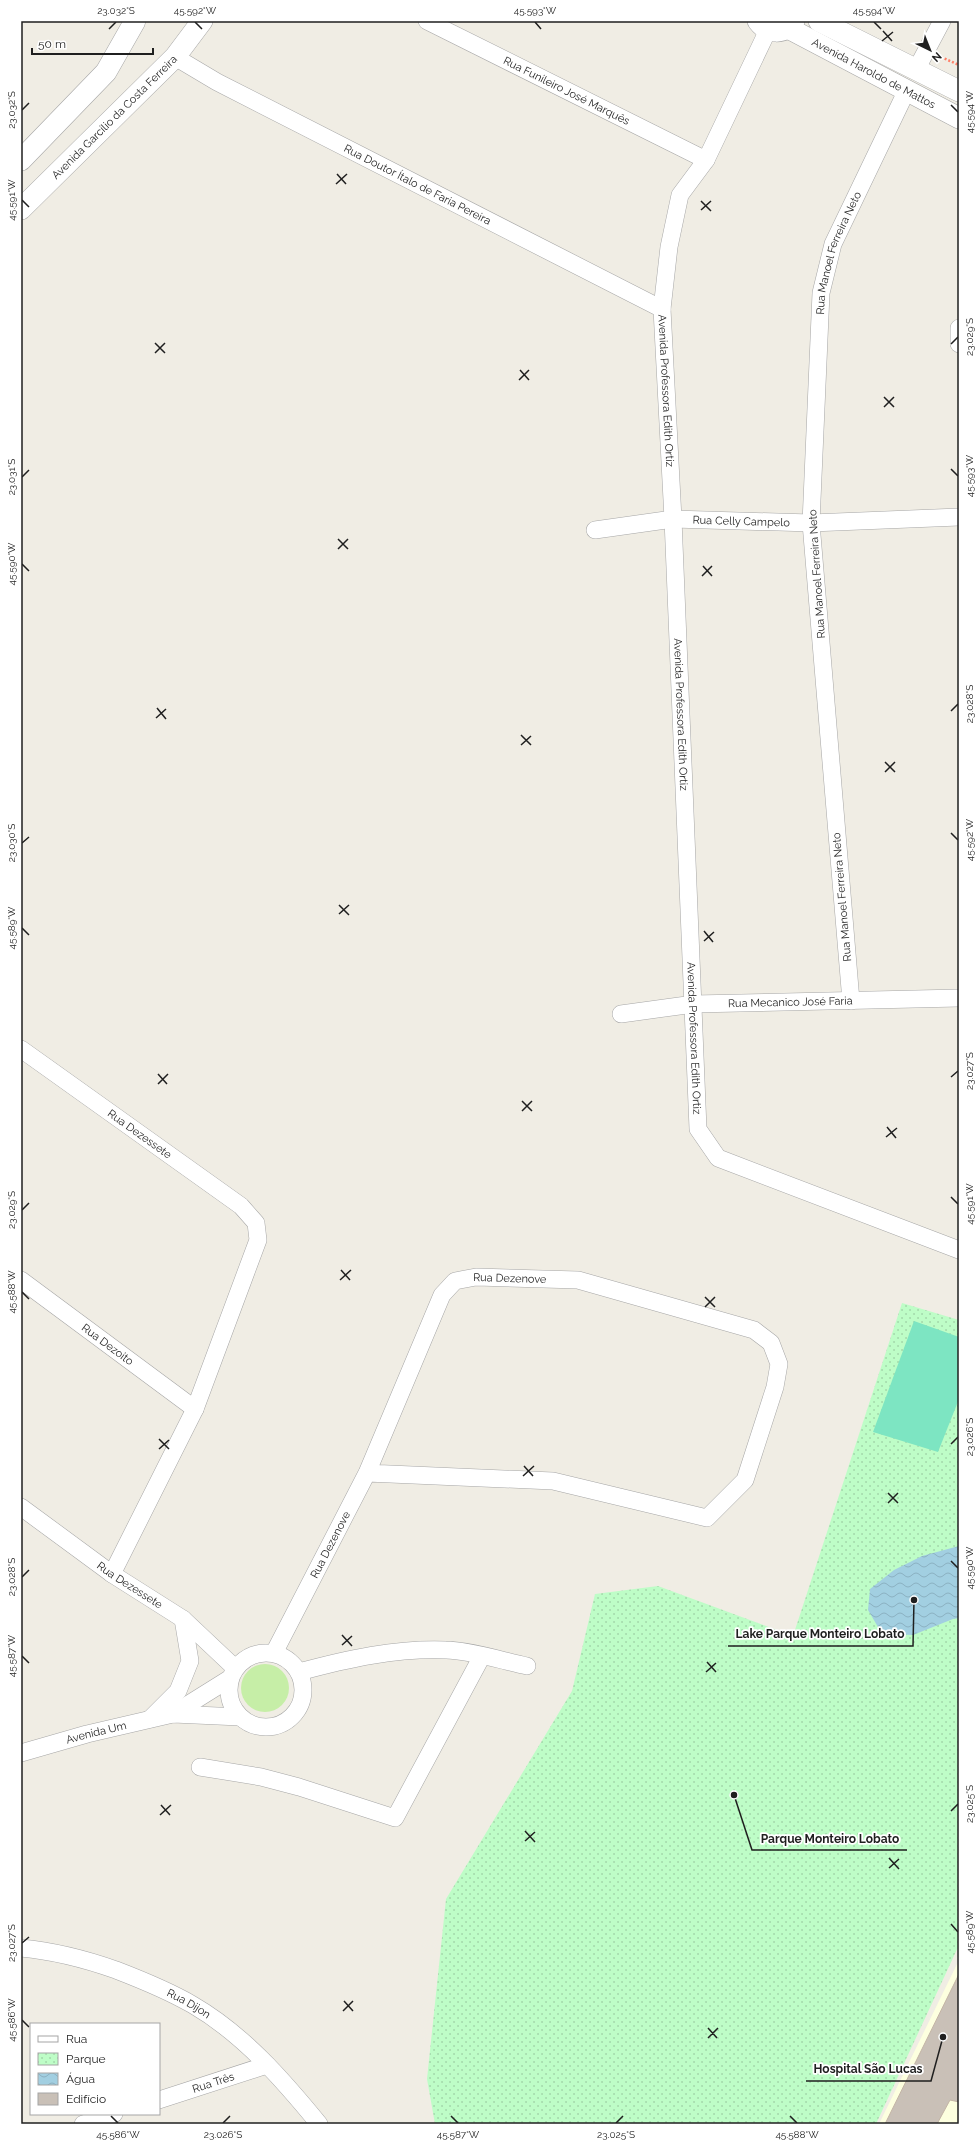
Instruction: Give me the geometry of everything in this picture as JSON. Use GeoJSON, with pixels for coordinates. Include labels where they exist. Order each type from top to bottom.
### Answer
{"type":"FeatureCollection","features":[{"type":"Feature","properties":{"kind":"street"},"geometry":{"type":"LineString","coordinates":[[21,160],[106,72],[135,21]]}},
{"type":"Feature","properties":{"kind":"street","name":"Avenida Garcílio da Costa Ferreira"},"geometry":{"type":"LineString","coordinates":[[21,209],[175,57],[202,21]]}},
{"type":"Feature","properties":{"kind":"street","name":"Rua Funileiro José Marquês"},"geometry":{"type":"LineString","coordinates":[[428,21],[706,160]]}},
{"type":"Feature","properties":{"kind":"street","name":"Avenida Haroldo de Mattos"},"geometry":{"type":"LineString","coordinates":[[819,21],[959,91]]}},
{"type":"Feature","properties":{"kind":"street"},"geometry":{"type":"LineString","coordinates":[[916,70],[942,21]]}},
{"type":"Feature","properties":{"kind":"street"},"geometry":{"type":"LineString","coordinates":[[763,25],[775,32],[791,24]]}},
{"type":"Feature","properties":{"kind":"street","name":"Avenida Haroldo de Mattos"},"geometry":{"type":"LineString","coordinates":[[791,24],[906,92],[959,118]]}},
{"type":"Feature","properties":{"kind":"street","name":"Avenida Professora Edith Ortiz"},"geometry":{"type":"LineString","coordinates":[[763,25],[706,160],[680,195],[670,247],[662,309],[673,519],[698,1129],[718,1158],[959,1250]]}},
{"type":"Feature","properties":{"kind":"street","name":"Rua Doutor Ítalo de Faria Pereira"},"geometry":{"type":"LineString","coordinates":[[175,57],[217,82],[662,309]]}},
{"type":"Feature","properties":{"kind":"street","name":"Rua Manoel Ferreira Neto"},"geometry":{"type":"LineString","coordinates":[[851,1001],[811,523],[821,293],[833,244],[906,92]]}},
{"type":"Feature","properties":{"kind":"street"},"geometry":{"type":"LineString","coordinates":[[959,328],[959,344]]}},
{"type":"Feature","properties":{"kind":"street","name":"Rua Celly Campelo"},"geometry":{"type":"LineString","coordinates":[[596,530],[673,519],[811,523],[959,517]]}},
{"type":"Feature","properties":{"kind":"street","name":"Rua Mecanico José Faria"},"geometry":{"type":"LineString","coordinates":[[621,1014],[694,1004],[959,998]]}},
{"type":"Feature","properties":{"kind":"street","name":"Rua Dezessete"},"geometry":{"type":"LineString","coordinates":[[21,1049],[241,1206],[256,1223],[258,1240],[195,1409]]}},
{"type":"Feature","properties":{"kind":"street","name":"Rua Dezenove"},"geometry":{"type":"LineString","coordinates":[[274,1653],[367,1473],[442,1295],[455,1281],[476,1277],[578,1280],[754,1330],[771,1343],[778,1364],[775,1387],[744,1480],[707,1518],[552,1481],[367,1473]]}},
{"type":"Feature","properties":{"kind":"street","name":"Rua Dezoito"},"geometry":{"type":"LineString","coordinates":[[21,1280],[195,1409]]}},
{"type":"Feature","properties":{"kind":"street"},"geometry":{"type":"LineString","coordinates":[[112,1574],[195,1409]]}},
{"type":"Feature","properties":{"kind":"street","name":"Rua Dezessete"},"geometry":{"type":"LineString","coordinates":[[21,1507],[112,1574],[182,1619],[232,1674]]}},
{"type":"Feature","properties":{"kind":"street"},"geometry":{"type":"LineString","coordinates":[[150,1719],[178,1691],[190,1661],[182,1619]]}},
{"type":"Feature","properties":{"kind":"street"},"geometry":{"type":"LineString","coordinates":[[299,1672],[353,1658],[410,1651],[447,1650],[527,1666]]}},
{"type":"Feature","properties":{"kind":"street"},"geometry":{"type":"LineString","coordinates":[[260,1652],[274,1653],[293,1663],[299,1672],[303,1687],[302,1701],[294,1715],[282,1724],[268,1728],[252,1726],[240,1718],[231,1705],[228,1692],[232,1674],[246,1658],[260,1652]]}},
{"type":"Feature","properties":{"kind":"street"},"geometry":{"type":"LineString","coordinates":[[200,1767],[261,1777],[395,1818],[482,1656]]}},
{"type":"Feature","properties":{"kind":"street","name":"Avenida Um"},"geometry":{"type":"LineString","coordinates":[[172,1714],[232,1674]]}},
{"type":"Feature","properties":{"kind":"street","name":"Avenida Um"},"geometry":{"type":"LineString","coordinates":[[21,1753],[172,1714],[240,1718]]}},
{"type":"Feature","properties":{"kind":"street","name":"Rua Dijon"},"geometry":{"type":"LineString","coordinates":[[21,1948],[40,1949],[95,1963],[149,1982],[194,2006],[233,2034],[267,2065],[291,2089],[319,2124]]}},
{"type":"Feature","properties":{"kind":"street","name":"Rua Três"},"geometry":{"type":"LineString","coordinates":[[160,2100],[267,2065]]}},
{"type":"Feature","properties":{"kind":"street"},"geometry":{"type":"LineString","coordinates":[[83,2124],[111,2115]]}},
{"type":"Feature","properties":{"kind":"shaded area"},"geometry":{"type":"Polygon","coordinates":[[[959,1960],[959,2124],[879,2124],[959,1960]]]}},
{"type":"Feature","properties":{"kind":"green space"},"geometry":{"type":"Polygon","coordinates":[[[902,1303],[959,1320],[959,1945],[876,2124],[435,2124],[427,2079],[446,1899],[572,1691],[595,1594],[658,1586],[793,1636],[902,1303]]]}},
{"type":"Feature","properties":{"kind":"green space"},"geometry":{"type":"Polygon","coordinates":[[[914,1321],[959,1337],[959,1399],[938,1452],[873,1432],[914,1321]]]}},
{"type":"Feature","properties":{"kind":"green space"},"geometry":{"type":"Polygon","coordinates":[[[260,1664],[270,1664],[282,1671],[289,1683],[289,1693],[282,1705],[270,1712],[260,1712],[252,1708],[245,1701],[241,1693],[241,1683],[245,1675],[252,1668],[260,1664]]]}},
{"type":"Feature","properties":{"kind":"water"},"geometry":{"type":"Polygon","coordinates":[[[959,1546],[959,1618],[913,1635],[890,1634],[878,1627],[868,1610],[870,1589],[894,1570],[922,1556],[959,1546]]]}},
{"type":"Feature","properties":{"kind":"building"},"geometry":{"type":"Polygon","coordinates":[[[959,1974],[959,2102],[950,2100],[937,2124],[885,2124],[959,1974]]]}},
{"type":"Feature","properties":{"kind":"place","name":"Lake Parque Monteiro Lobato"},"geometry":{"type":"Point","coordinates":[914,1600]}},
{"type":"Feature","properties":{"kind":"place","name":"Parque Monteiro Lobato"},"geometry":{"type":"Point","coordinates":[734,1795]}},
{"type":"Feature","properties":{"kind":"place","name":"Hospital São Lucas"},"geometry":{"type":"Point","coordinates":[943,2037]}}]}
